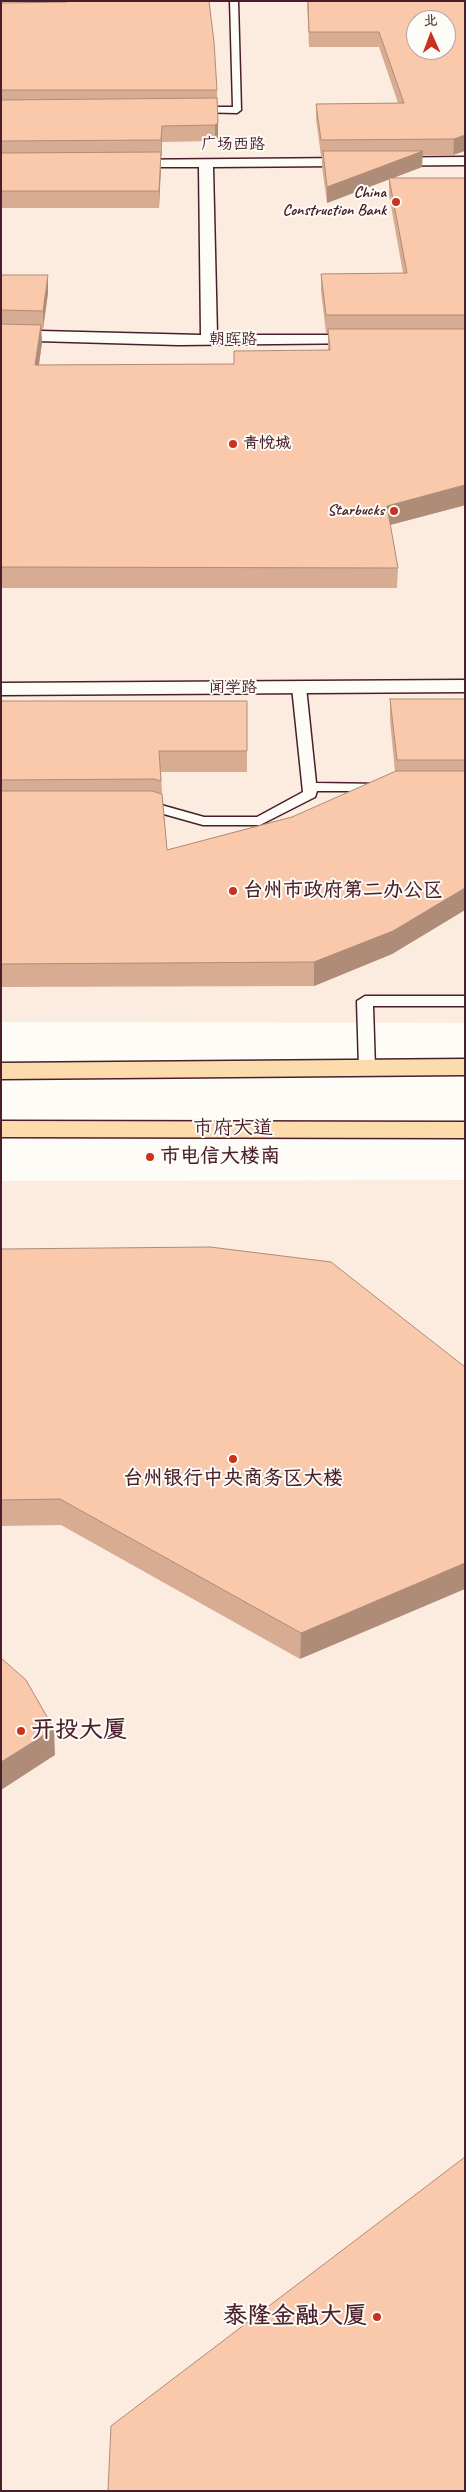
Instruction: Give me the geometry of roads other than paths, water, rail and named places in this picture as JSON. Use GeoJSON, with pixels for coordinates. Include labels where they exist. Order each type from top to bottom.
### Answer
{"type":"FeatureCollection","features":[{"type":"Feature","properties":{"kind":"main road"},"geometry":{"type":"LineString","coordinates":[[1,1071],[465,1067]]}},
{"type":"Feature","properties":{"kind":"main road","name":"市府大道"},"geometry":{"type":"LineString","coordinates":[[1,1130],[465,1130]]}},
{"type":"Feature","properties":{"kind":"street","name":"广场西路"},"geometry":{"type":"LineString","coordinates":[[108,163],[465,161]]}},
{"type":"Feature","properties":{"kind":"street"},"geometry":{"type":"LineString","coordinates":[[206,162],[209,340]]}},
{"type":"Feature","properties":{"kind":"street","name":"朝晖路"},"geometry":{"type":"LineString","coordinates":[[1,335],[209,340],[376,340]]}},
{"type":"Feature","properties":{"kind":"street","name":"闻学路"},"geometry":{"type":"LineString","coordinates":[[1,689],[465,686]]}},
{"type":"Feature","properties":{"kind":"lane"},"geometry":{"type":"LineString","coordinates":[[188,110],[237,110],[234,1]]}},
{"type":"Feature","properties":{"kind":"lane"},"geometry":{"type":"LineString","coordinates":[[125,807],[154,807],[203,822],[260,821],[310,794],[299,687]]}},
{"type":"Feature","properties":{"kind":"lane"},"geometry":{"type":"LineString","coordinates":[[309,787],[397,788]]}},
{"type":"Feature","properties":{"kind":"lane"},"geometry":{"type":"LineString","coordinates":[[367,1068],[365,1001],[465,1001]]}},
{"type":"Feature","properties":{"kind":"place","name":"China Construction Bank"},"geometry":{"type":"Point","coordinates":[396,202]}},
{"type":"Feature","properties":{"kind":"place","name":"青悦城"},"geometry":{"type":"Point","coordinates":[233,444]}},
{"type":"Feature","properties":{"kind":"place","name":"Starbucks"},"geometry":{"type":"Point","coordinates":[394,511]}},
{"type":"Feature","properties":{"kind":"place","name":"台州市政府第二办公区"},"geometry":{"type":"Point","coordinates":[233,891]}},
{"type":"Feature","properties":{"kind":"place","name":"市电信大楼南"},"geometry":{"type":"Point","coordinates":[150,1157]}},
{"type":"Feature","properties":{"kind":"place","name":"台州银行中央商务区大楼"},"geometry":{"type":"Point","coordinates":[233,1459]}},
{"type":"Feature","properties":{"kind":"place","name":"开投大厦"},"geometry":{"type":"Point","coordinates":[21,1731]}},
{"type":"Feature","properties":{"kind":"place","name":"泰隆金融大厦"},"geometry":{"type":"Point","coordinates":[377,2317]}}]}
